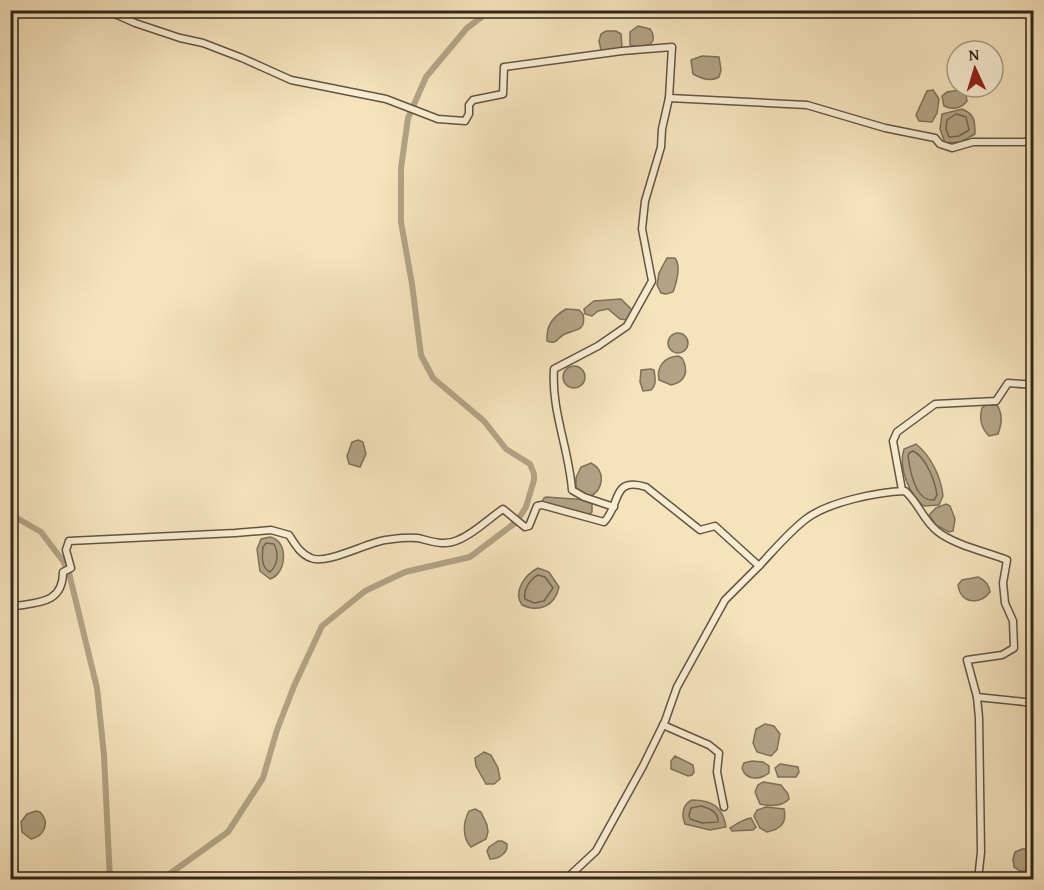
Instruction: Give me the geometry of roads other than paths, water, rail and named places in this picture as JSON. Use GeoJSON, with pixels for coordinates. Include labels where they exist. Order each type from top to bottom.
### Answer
{"type":"FeatureCollection","features":[{"type":"Feature","properties":{"kind":"street"},"geometry":{"type":"LineString","coordinates":[[106,10],[135,23],[222,50],[291,80],[386,99],[438,119],[453,122],[465,121],[469,114],[469,105],[473,100],[503,94],[504,67],[622,51],[672,47],[669,98],[662,129],[661,147],[645,201],[642,229],[652,281],[627,326],[598,346],[554,369],[553,390],[572,490],[584,497],[614,507]]}},
{"type":"Feature","properties":{"kind":"street"},"geometry":{"type":"LineString","coordinates":[[669,98],[807,105],[885,128],[935,138],[940,144],[952,148],[973,142],[1034,140]]}},
{"type":"Feature","properties":{"kind":"street"},"geometry":{"type":"LineString","coordinates":[[902,490],[893,441],[897,432],[935,404],[996,401],[1001,397],[1004,386],[1008,383],[1034,384]]}},
{"type":"Feature","properties":{"kind":"street"},"geometry":{"type":"LineString","coordinates":[[10,607],[56,595],[63,585],[63,572],[71,568],[66,550],[69,541],[271,530],[289,535],[298,549],[311,559],[327,560],[385,540],[416,538],[429,542],[448,543],[467,536],[503,509],[525,527],[529,526],[537,506],[542,505],[604,522],[614,507],[620,489],[635,484],[645,487],[700,530],[715,526],[759,566]]}},
{"type":"Feature","properties":{"kind":"street"},"geometry":{"type":"LineString","coordinates":[[565,879],[596,851],[616,817],[663,725],[677,687],[725,600],[807,518],[830,507],[905,490],[936,531],[952,540],[1007,560],[1004,593],[1005,603],[1013,621],[1014,648],[1002,655],[967,660],[977,698],[981,807],[981,852],[978,879]]}},
{"type":"Feature","properties":{"kind":"street"},"geometry":{"type":"LineString","coordinates":[[977,698],[1034,703]]}},
{"type":"Feature","properties":{"kind":"street"},"geometry":{"type":"LineString","coordinates":[[663,725],[709,745],[719,753],[717,772],[724,807]]}},
{"type":"Feature","properties":{"kind":"water"},"geometry":{"type":"Polygon","coordinates":[[[638,26],[650,29],[653,39],[649,45],[636,47],[630,45],[630,32],[638,26]]]}},
{"type":"Feature","properties":{"kind":"water"},"geometry":{"type":"Polygon","coordinates":[[[606,31],[616,31],[621,34],[622,47],[601,50],[599,41],[601,34],[606,31]]]}},
{"type":"Feature","properties":{"kind":"water"},"geometry":{"type":"Polygon","coordinates":[[[702,56],[719,57],[721,70],[719,77],[706,79],[693,74],[691,60],[702,56]]]}},
{"type":"Feature","properties":{"kind":"water"},"geometry":{"type":"Polygon","coordinates":[[[933,90],[939,99],[937,113],[932,122],[919,121],[916,115],[927,91],[933,90]]]}},
{"type":"Feature","properties":{"kind":"water"},"geometry":{"type":"Polygon","coordinates":[[[945,94],[945,99],[967,99],[967,101],[962,106],[950,108],[944,106],[942,96],[945,94]]]}},
{"type":"Feature","properties":{"kind":"water"},"geometry":{"type":"Polygon","coordinates":[[[962,109],[970,113],[975,126],[975,134],[961,142],[945,143],[940,129],[942,114],[962,109]]]}},
{"type":"Feature","properties":{"kind":"water"},"geometry":{"type":"Polygon","coordinates":[[[667,258],[675,258],[678,270],[673,292],[666,294],[661,293],[657,285],[659,273],[667,258]]]}},
{"type":"Feature","properties":{"kind":"water"},"geometry":{"type":"Polygon","coordinates":[[[621,299],[632,310],[627,320],[620,319],[608,309],[598,311],[592,316],[585,314],[584,309],[594,301],[621,299]]]}},
{"type":"Feature","properties":{"kind":"water"},"geometry":{"type":"Polygon","coordinates":[[[566,309],[579,310],[583,314],[583,324],[555,342],[547,341],[551,322],[566,309]]]}},
{"type":"Feature","properties":{"kind":"water"},"geometry":{"type":"Polygon","coordinates":[[[678,333],[685,336],[688,343],[685,350],[678,353],[671,350],[668,343],[671,336],[678,333]]]}},
{"type":"Feature","properties":{"kind":"water"},"geometry":{"type":"Polygon","coordinates":[[[678,356],[682,358],[686,371],[683,379],[671,385],[659,380],[658,375],[662,363],[678,356]]]}},
{"type":"Feature","properties":{"kind":"water"},"geometry":{"type":"Polygon","coordinates":[[[574,366],[582,369],[585,377],[582,385],[574,388],[566,385],[563,377],[566,369],[574,366]]]}},
{"type":"Feature","properties":{"kind":"water"},"geometry":{"type":"Polygon","coordinates":[[[641,370],[654,370],[654,386],[651,390],[643,391],[640,382],[641,370]]]}},
{"type":"Feature","properties":{"kind":"water"},"geometry":{"type":"Polygon","coordinates":[[[986,405],[997,405],[999,409],[1001,419],[998,434],[989,436],[982,427],[981,412],[986,405]]]}},
{"type":"Feature","properties":{"kind":"water"},"geometry":{"type":"Polygon","coordinates":[[[358,440],[363,442],[366,454],[360,467],[349,464],[347,456],[352,442],[358,440]]]}},
{"type":"Feature","properties":{"kind":"water"},"geometry":{"type":"Polygon","coordinates":[[[916,444],[931,461],[938,474],[943,496],[939,505],[924,506],[909,488],[902,464],[904,449],[916,444]]]}},
{"type":"Feature","properties":{"kind":"water"},"geometry":{"type":"Polygon","coordinates":[[[591,463],[599,471],[601,480],[598,490],[589,497],[576,490],[576,478],[581,467],[591,463]]]}},
{"type":"Feature","properties":{"kind":"water"},"geometry":{"type":"Polygon","coordinates":[[[546,497],[588,500],[592,504],[592,512],[588,515],[547,505],[542,502],[546,497]]]}},
{"type":"Feature","properties":{"kind":"water"},"geometry":{"type":"Polygon","coordinates":[[[946,504],[950,506],[955,519],[953,531],[949,532],[936,525],[929,515],[936,508],[946,504]]]}},
{"type":"Feature","properties":{"kind":"water"},"geometry":{"type":"Polygon","coordinates":[[[270,537],[276,539],[280,544],[284,557],[280,571],[270,579],[260,571],[257,549],[261,539],[270,537]]]}},
{"type":"Feature","properties":{"kind":"water"},"geometry":{"type":"Polygon","coordinates":[[[538,568],[549,572],[559,587],[557,594],[550,603],[540,608],[522,605],[519,594],[522,583],[538,568]]]}},
{"type":"Feature","properties":{"kind":"water"},"geometry":{"type":"Polygon","coordinates":[[[978,577],[983,579],[990,592],[976,601],[966,599],[959,591],[958,585],[962,580],[978,577]]]}},
{"type":"Feature","properties":{"kind":"water"},"geometry":{"type":"Polygon","coordinates":[[[765,724],[774,726],[780,734],[777,750],[771,756],[757,752],[753,743],[756,729],[765,724]]]}},
{"type":"Feature","properties":{"kind":"water"},"geometry":{"type":"Polygon","coordinates":[[[484,752],[491,755],[498,768],[500,779],[494,784],[486,784],[476,766],[475,758],[484,752]]]}},
{"type":"Feature","properties":{"kind":"water"},"geometry":{"type":"Polygon","coordinates":[[[675,756],[693,765],[692,775],[688,776],[671,769],[671,761],[675,756]]]}},
{"type":"Feature","properties":{"kind":"water"},"geometry":{"type":"Polygon","coordinates":[[[763,762],[769,766],[769,773],[758,778],[747,775],[742,768],[744,763],[763,762]]]}},
{"type":"Feature","properties":{"kind":"water"},"geometry":{"type":"Polygon","coordinates":[[[780,764],[798,767],[799,772],[796,777],[778,777],[775,768],[780,764]]]}},
{"type":"Feature","properties":{"kind":"water"},"geometry":{"type":"Polygon","coordinates":[[[763,782],[781,785],[789,799],[779,805],[760,804],[755,792],[758,785],[763,782]]]}},
{"type":"Feature","properties":{"kind":"water"},"geometry":{"type":"Polygon","coordinates":[[[692,800],[705,801],[715,806],[722,814],[726,827],[710,830],[685,824],[684,810],[692,800]]]}},
{"type":"Feature","properties":{"kind":"water"},"geometry":{"type":"Polygon","coordinates":[[[766,807],[784,809],[785,814],[782,825],[767,832],[760,828],[754,816],[757,810],[766,807]]]}},
{"type":"Feature","properties":{"kind":"water"},"geometry":{"type":"Polygon","coordinates":[[[475,809],[481,812],[488,832],[486,839],[471,847],[466,839],[465,825],[469,811],[475,809]]]}},
{"type":"Feature","properties":{"kind":"water"},"geometry":{"type":"Polygon","coordinates":[[[36,811],[43,816],[45,824],[43,832],[31,839],[22,832],[21,822],[27,814],[36,811]]]}},
{"type":"Feature","properties":{"kind":"water"},"geometry":{"type":"Polygon","coordinates":[[[751,818],[756,827],[753,830],[732,831],[730,828],[743,821],[751,818]]]}},
{"type":"Feature","properties":{"kind":"water"},"geometry":{"type":"Polygon","coordinates":[[[498,841],[507,844],[506,851],[499,857],[490,859],[487,851],[498,841]]]}},
{"type":"Feature","properties":{"kind":"water"},"geometry":{"type":"Polygon","coordinates":[[[1022,849],[1033,849],[1033,871],[1020,871],[1014,867],[1015,852],[1022,849]]]}},
{"type":"Feature","properties":{"kind":"waterway"},"geometry":{"type":"LineString","coordinates":[[491,10],[467,28],[426,77],[408,118],[401,168],[401,222],[421,355],[433,378],[484,421],[506,449],[530,464],[534,480],[526,507],[519,518]]}},
{"type":"Feature","properties":{"kind":"waterway"},"geometry":{"type":"LineString","coordinates":[[10,514],[41,532],[63,561],[69,573],[97,688],[104,755],[110,880]]}},
{"type":"Feature","properties":{"kind":"waterway"},"geometry":{"type":"LineString","coordinates":[[161,880],[228,832],[263,778],[277,730],[294,686],[322,626],[365,591],[405,572],[470,557],[515,523]]}}]}
